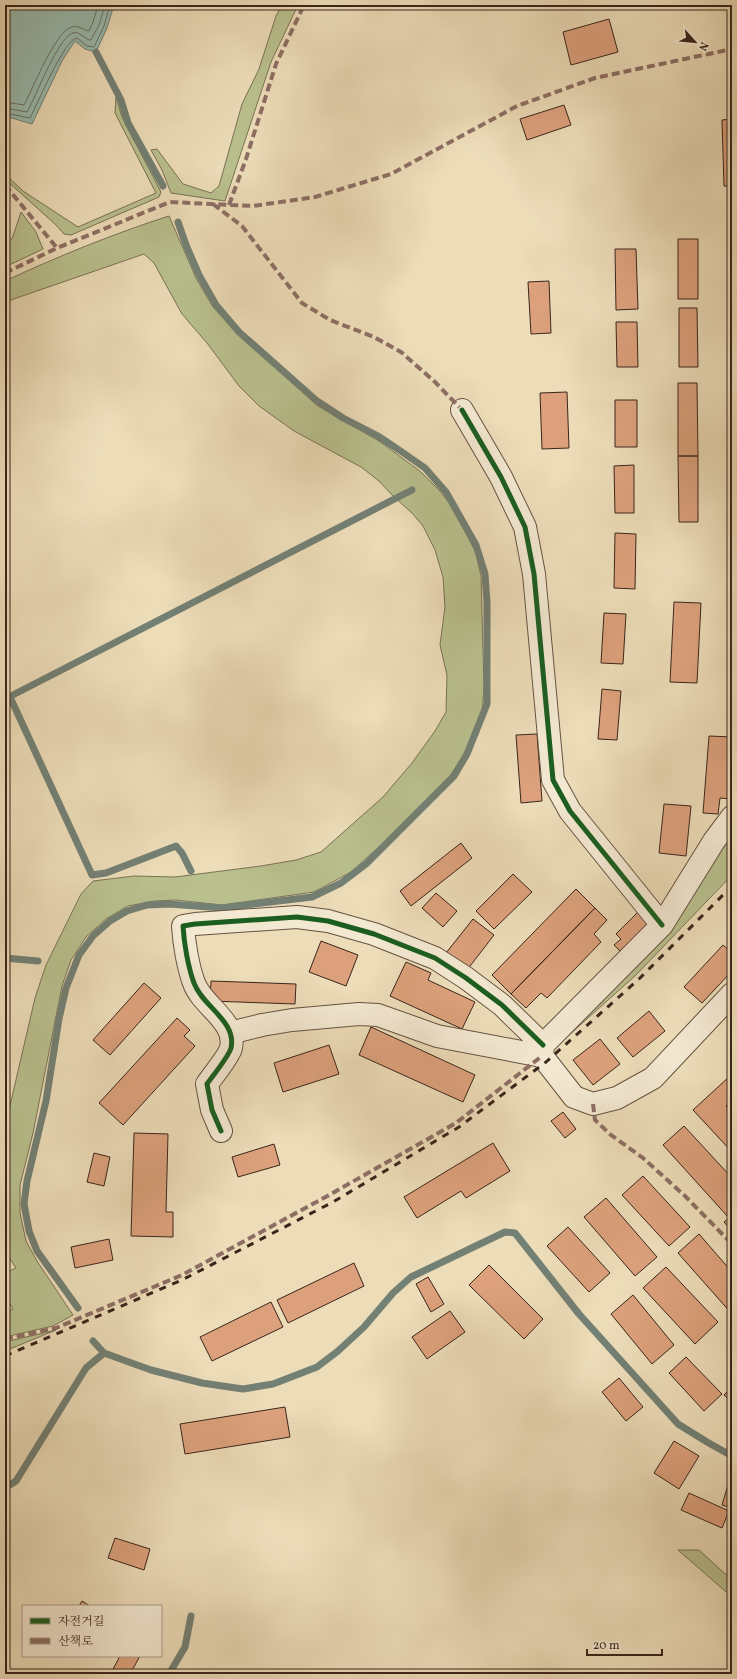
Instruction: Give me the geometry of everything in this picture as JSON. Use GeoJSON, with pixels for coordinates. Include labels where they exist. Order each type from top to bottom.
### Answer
{"type":"FeatureCollection","features":[{"type":"Feature","properties":{"kind":"street"},"geometry":{"type":"LineString","coordinates":[[462,410],[501,477],[525,527],[534,574],[552,780],[570,811],[662,925]]}},
{"type":"Feature","properties":{"kind":"street"},"geometry":{"type":"LineString","coordinates":[[542,1051],[662,925],[714,841],[732,817]]}},
{"type":"Feature","properties":{"kind":"street"},"geometry":{"type":"LineString","coordinates":[[221,1131],[212,1110],[207,1084],[231,1049],[230,1033],[226,1025],[202,997],[194,984],[183,926],[297,917],[328,921],[374,934],[435,958],[466,978],[502,1005],[542,1051],[574,1097],[592,1104],[617,1098],[653,1078],[732,994]]}},
{"type":"Feature","properties":{"kind":"street"},"geometry":{"type":"LineString","coordinates":[[230,1033],[262,1025],[292,1020],[359,1014],[378,1015],[437,1036],[542,1051]]}},
{"type":"Feature","properties":{"kind":"green space"},"geometry":{"type":"Polygon","coordinates":[[[282,5],[298,5],[271,62],[225,201],[171,193],[162,170],[151,150],[157,149],[183,184],[211,193],[219,186],[242,104],[259,69],[276,16],[282,5]]]}},
{"type":"Feature","properties":{"kind":"green space"},"geometry":{"type":"Polygon","coordinates":[[[116,97],[122,117],[161,192],[159,197],[71,235],[64,234],[5,179],[5,174],[23,191],[78,227],[156,193],[115,113],[116,97]]]}},
{"type":"Feature","properties":{"kind":"green space"},"geometry":{"type":"Polygon","coordinates":[[[21,212],[36,232],[43,249],[5,267],[5,244],[12,239],[21,212]]]}},
{"type":"Feature","properties":{"kind":"green space"},"geometry":{"type":"Polygon","coordinates":[[[169,216],[196,278],[213,307],[238,334],[318,406],[379,441],[421,472],[439,490],[454,509],[476,553],[481,576],[484,687],[482,713],[465,753],[448,779],[381,845],[351,872],[314,892],[222,905],[176,900],[155,901],[128,906],[106,919],[86,937],[71,960],[62,986],[33,1133],[20,1185],[20,1213],[26,1241],[37,1261],[73,1315],[53,1326],[5,1337],[5,1313],[13,1309],[5,1295],[5,1273],[16,1268],[5,1251],[6,1123],[35,998],[46,965],[81,894],[93,881],[134,876],[175,877],[261,866],[296,860],[321,852],[383,797],[412,763],[435,731],[446,712],[447,675],[440,645],[445,607],[443,577],[435,550],[423,526],[413,514],[379,481],[361,467],[294,431],[259,406],[239,386],[207,343],[182,314],[154,263],[144,254],[5,302],[5,281],[86,246],[169,216]]]}},
{"type":"Feature","properties":{"kind":"green space"},"geometry":{"type":"Polygon","coordinates":[[[732,830],[732,875],[636,975],[569,1035],[575,1023],[732,830]]]}},
{"type":"Feature","properties":{"kind":"green space"},"geometry":{"type":"Polygon","coordinates":[[[56,1330],[5,1351],[5,1342],[56,1330]]]}},
{"type":"Feature","properties":{"kind":"green space"},"geometry":{"type":"Polygon","coordinates":[[[678,1550],[699,1550],[732,1580],[732,1597],[678,1550]]]}},
{"type":"Feature","properties":{"kind":"water"},"geometry":{"type":"Polygon","coordinates":[[[5,5],[114,5],[107,28],[96,52],[85,49],[75,41],[62,61],[32,124],[5,116],[5,5]]]}},
{"type":"Feature","properties":{"kind":"building"},"geometry":{"type":"Polygon","coordinates":[[[609,19],[618,52],[571,65],[563,32],[609,19]]]}},
{"type":"Feature","properties":{"kind":"building"},"geometry":{"type":"Polygon","coordinates":[[[564,105],[571,125],[527,140],[520,119],[564,105]]]}},
{"type":"Feature","properties":{"kind":"building"},"geometry":{"type":"Polygon","coordinates":[[[732,119],[732,186],[724,186],[722,120],[732,119]]]}},
{"type":"Feature","properties":{"kind":"building"},"geometry":{"type":"Polygon","coordinates":[[[678,239],[698,239],[698,299],[678,299],[678,239]]]}},
{"type":"Feature","properties":{"kind":"building"},"geometry":{"type":"Polygon","coordinates":[[[615,249],[636,249],[638,309],[616,310],[615,249]]]}},
{"type":"Feature","properties":{"kind":"building"},"geometry":{"type":"Polygon","coordinates":[[[549,281],[551,333],[531,334],[528,282],[549,281]]]}},
{"type":"Feature","properties":{"kind":"building"},"geometry":{"type":"Polygon","coordinates":[[[679,308],[697,308],[698,367],[679,367],[679,308]]]}},
{"type":"Feature","properties":{"kind":"building"},"geometry":{"type":"Polygon","coordinates":[[[616,322],[637,322],[638,367],[617,367],[616,322]]]}},
{"type":"Feature","properties":{"kind":"building"},"geometry":{"type":"Polygon","coordinates":[[[678,383],[697,383],[698,456],[678,456],[678,383]]]}},
{"type":"Feature","properties":{"kind":"building"},"geometry":{"type":"Polygon","coordinates":[[[567,392],[569,448],[542,449],[540,393],[567,392]]]}},
{"type":"Feature","properties":{"kind":"building"},"geometry":{"type":"Polygon","coordinates":[[[615,400],[637,400],[637,447],[615,447],[615,400]]]}},
{"type":"Feature","properties":{"kind":"building"},"geometry":{"type":"Polygon","coordinates":[[[678,456],[698,456],[698,522],[679,522],[678,456]]]}},
{"type":"Feature","properties":{"kind":"building"},"geometry":{"type":"Polygon","coordinates":[[[634,465],[634,513],[615,513],[614,466],[634,465]]]}},
{"type":"Feature","properties":{"kind":"building"},"geometry":{"type":"Polygon","coordinates":[[[615,533],[636,534],[635,589],[614,588],[615,533]]]}},
{"type":"Feature","properties":{"kind":"building"},"geometry":{"type":"Polygon","coordinates":[[[674,602],[701,603],[697,683],[670,682],[674,602]]]}},
{"type":"Feature","properties":{"kind":"building"},"geometry":{"type":"Polygon","coordinates":[[[604,613],[626,614],[623,664],[601,663],[604,613]]]}},
{"type":"Feature","properties":{"kind":"building"},"geometry":{"type":"Polygon","coordinates":[[[602,689],[621,691],[617,740],[598,739],[602,689]]]}},
{"type":"Feature","properties":{"kind":"building"},"geometry":{"type":"Polygon","coordinates":[[[537,734],[542,801],[521,803],[516,735],[537,734]]]}},
{"type":"Feature","properties":{"kind":"building"},"geometry":{"type":"Polygon","coordinates":[[[709,736],[732,737],[732,799],[720,798],[718,814],[703,813],[709,736]]]}},
{"type":"Feature","properties":{"kind":"building"},"geometry":{"type":"Polygon","coordinates":[[[664,804],[691,806],[686,856],[659,853],[664,804]]]}},
{"type":"Feature","properties":{"kind":"building"},"geometry":{"type":"Polygon","coordinates":[[[461,843],[472,858],[411,906],[400,891],[461,843]]]}},
{"type":"Feature","properties":{"kind":"building"},"geometry":{"type":"Polygon","coordinates":[[[513,874],[532,892],[494,929],[476,911],[513,874]]]}},
{"type":"Feature","properties":{"kind":"building"},"geometry":{"type":"Polygon","coordinates":[[[576,889],[595,908],[511,994],[492,975],[576,889]]]}},
{"type":"Feature","properties":{"kind":"building"},"geometry":{"type":"Polygon","coordinates":[[[436,893],[457,911],[443,927],[422,908],[436,893]]]}},
{"type":"Feature","properties":{"kind":"building"},"geometry":{"type":"Polygon","coordinates":[[[595,908],[607,920],[594,934],[601,942],[547,998],[541,993],[526,1008],[511,994],[595,908]]]}},
{"type":"Feature","properties":{"kind":"building"},"geometry":{"type":"Polygon","coordinates":[[[638,912],[651,925],[623,954],[614,945],[621,939],[616,934],[638,912]]]}},
{"type":"Feature","properties":{"kind":"building"},"geometry":{"type":"Polygon","coordinates":[[[473,919],[494,935],[467,970],[446,953],[473,919]]]}},
{"type":"Feature","properties":{"kind":"building"},"geometry":{"type":"Polygon","coordinates":[[[321,941],[358,955],[346,986],[309,972],[321,941]]]}},
{"type":"Feature","properties":{"kind":"building"},"geometry":{"type":"Polygon","coordinates":[[[723,945],[732,953],[732,971],[702,1003],[684,987],[723,945]]]}},
{"type":"Feature","properties":{"kind":"building"},"geometry":{"type":"Polygon","coordinates":[[[406,962],[431,973],[428,980],[475,1002],[462,1029],[390,996],[406,962]]]}},
{"type":"Feature","properties":{"kind":"building"},"geometry":{"type":"Polygon","coordinates":[[[211,981],[296,984],[295,1004],[210,1001],[211,981]]]}},
{"type":"Feature","properties":{"kind":"building"},"geometry":{"type":"Polygon","coordinates":[[[144,983],[161,998],[110,1055],[93,1040],[144,983]]]}},
{"type":"Feature","properties":{"kind":"building"},"geometry":{"type":"Polygon","coordinates":[[[649,1011],[665,1031],[633,1057],[617,1038],[649,1011]]]}},
{"type":"Feature","properties":{"kind":"building"},"geometry":{"type":"Polygon","coordinates":[[[177,1018],[190,1030],[184,1036],[195,1046],[123,1125],[99,1103],[177,1018]]]}},
{"type":"Feature","properties":{"kind":"building"},"geometry":{"type":"Polygon","coordinates":[[[371,1027],[475,1075],[463,1102],[359,1055],[371,1027]]]}},
{"type":"Feature","properties":{"kind":"building"},"geometry":{"type":"Polygon","coordinates":[[[600,1039],[620,1064],[593,1085],[573,1060],[600,1039]]]}},
{"type":"Feature","properties":{"kind":"building"},"geometry":{"type":"Polygon","coordinates":[[[329,1045],[339,1074],[283,1092],[274,1063],[329,1045]]]}},
{"type":"Feature","properties":{"kind":"building"},"geometry":{"type":"Polygon","coordinates":[[[730,1076],[732,1077],[732,1100],[726,1106],[732,1113],[732,1152],[693,1110],[730,1076]]]}},
{"type":"Feature","properties":{"kind":"building"},"geometry":{"type":"Polygon","coordinates":[[[563,1112],[576,1129],[565,1138],[551,1121],[563,1112]]]}},
{"type":"Feature","properties":{"kind":"building"},"geometry":{"type":"Polygon","coordinates":[[[684,1126],[732,1178],[732,1231],[724,1222],[729,1218],[663,1145],[684,1126]]]}},
{"type":"Feature","properties":{"kind":"building"},"geometry":{"type":"Polygon","coordinates":[[[134,1133],[168,1134],[166,1212],[173,1212],[173,1237],[131,1236],[134,1133]]]}},
{"type":"Feature","properties":{"kind":"building"},"geometry":{"type":"Polygon","coordinates":[[[493,1143],[510,1171],[466,1198],[461,1191],[417,1218],[404,1197],[493,1143]]]}},
{"type":"Feature","properties":{"kind":"building"},"geometry":{"type":"Polygon","coordinates":[[[274,1144],[280,1165],[238,1177],[232,1157],[274,1144]]]}},
{"type":"Feature","properties":{"kind":"building"},"geometry":{"type":"Polygon","coordinates":[[[94,1153],[110,1157],[104,1186],[87,1182],[94,1153]]]}},
{"type":"Feature","properties":{"kind":"building"},"geometry":{"type":"Polygon","coordinates":[[[643,1176],[690,1227],[669,1246],[622,1195],[643,1176]]]}},
{"type":"Feature","properties":{"kind":"building"},"geometry":{"type":"Polygon","coordinates":[[[606,1198],[657,1257],[635,1276],[584,1217],[606,1198]]]}},
{"type":"Feature","properties":{"kind":"building"},"geometry":{"type":"Polygon","coordinates":[[[568,1227],[610,1273],[589,1292],[547,1246],[568,1227]]]}},
{"type":"Feature","properties":{"kind":"building"},"geometry":{"type":"Polygon","coordinates":[[[699,1234],[732,1272],[732,1314],[678,1253],[699,1234]]]}},
{"type":"Feature","properties":{"kind":"building"},"geometry":{"type":"Polygon","coordinates":[[[109,1239],[113,1260],[75,1268],[71,1247],[109,1239]]]}},
{"type":"Feature","properties":{"kind":"building"},"geometry":{"type":"Polygon","coordinates":[[[354,1263],[364,1286],[288,1323],[277,1300],[354,1263]]]}},
{"type":"Feature","properties":{"kind":"building"},"geometry":{"type":"Polygon","coordinates":[[[489,1265],[543,1319],[524,1339],[469,1285],[489,1265]]]}},
{"type":"Feature","properties":{"kind":"building"},"geometry":{"type":"Polygon","coordinates":[[[666,1267],[718,1322],[695,1344],[643,1288],[666,1267]]]}},
{"type":"Feature","properties":{"kind":"building"},"geometry":{"type":"Polygon","coordinates":[[[428,1277],[444,1304],[431,1312],[416,1284],[428,1277]]]}},
{"type":"Feature","properties":{"kind":"building"},"geometry":{"type":"Polygon","coordinates":[[[633,1295],[674,1345],[652,1364],[611,1314],[633,1295]]]}},
{"type":"Feature","properties":{"kind":"building"},"geometry":{"type":"Polygon","coordinates":[[[271,1302],[283,1327],[212,1361],[200,1337],[271,1302]]]}},
{"type":"Feature","properties":{"kind":"building"},"geometry":{"type":"Polygon","coordinates":[[[450,1311],[465,1332],[427,1359],[412,1337],[450,1311]]]}},
{"type":"Feature","properties":{"kind":"building"},"geometry":{"type":"Polygon","coordinates":[[[686,1357],[722,1394],[704,1411],[669,1373],[686,1357]]]}},
{"type":"Feature","properties":{"kind":"building"},"geometry":{"type":"Polygon","coordinates":[[[619,1378],[643,1407],[626,1421],[602,1392],[619,1378]]]}},
{"type":"Feature","properties":{"kind":"building"},"geometry":{"type":"Polygon","coordinates":[[[732,1387],[732,1402],[724,1395],[732,1387]]]}},
{"type":"Feature","properties":{"kind":"building"},"geometry":{"type":"Polygon","coordinates":[[[285,1407],[290,1437],[185,1454],[180,1424],[285,1407]]]}},
{"type":"Feature","properties":{"kind":"building"},"geometry":{"type":"Polygon","coordinates":[[[674,1441],[699,1456],[679,1489],[654,1473],[674,1441]]]}},
{"type":"Feature","properties":{"kind":"building"},"geometry":{"type":"Polygon","coordinates":[[[732,1475],[732,1508],[722,1505],[732,1475]]]}},
{"type":"Feature","properties":{"kind":"building"},"geometry":{"type":"Polygon","coordinates":[[[689,1493],[729,1511],[722,1528],[681,1510],[689,1493]]]}},
{"type":"Feature","properties":{"kind":"building"},"geometry":{"type":"Polygon","coordinates":[[[115,1538],[150,1549],[144,1570],[108,1558],[115,1538]]]}},
{"type":"Feature","properties":{"kind":"building"},"geometry":{"type":"Polygon","coordinates":[[[82,1601],[88,1605],[80,1605],[82,1601]]]}},
{"type":"Feature","properties":{"kind":"building"},"geometry":{"type":"Polygon","coordinates":[[[119,1657],[139,1657],[130,1674],[118,1674],[112,1671],[119,1657]]]}},
{"type":"Feature","properties":{"kind":"waterway"},"geometry":{"type":"LineString","coordinates":[[96,52],[121,100],[128,123],[163,186]]}},
{"type":"Feature","properties":{"kind":"waterway"},"geometry":{"type":"LineString","coordinates":[[78,1308],[37,1251],[29,1231],[24,1204],[27,1181],[46,1101],[59,1019],[66,988],[79,955],[93,936],[110,921],[127,911],[147,905],[169,904],[222,908],[312,897],[341,883],[366,864],[454,776],[467,754],[487,704],[487,603],[485,574],[476,545],[446,492],[425,468],[378,436],[343,418],[317,401],[239,332],[216,305],[199,275],[178,222]]}},
{"type":"Feature","properties":{"kind":"waterway"},"geometry":{"type":"LineString","coordinates":[[5,699],[412,490]]}},
{"type":"Feature","properties":{"kind":"waterway"},"geometry":{"type":"LineString","coordinates":[[10,697],[92,875],[106,873],[176,846],[182,853],[191,871]]}},
{"type":"Feature","properties":{"kind":"waterway"},"geometry":{"type":"LineString","coordinates":[[5,958],[38,961]]}},
{"type":"Feature","properties":{"kind":"waterway"},"geometry":{"type":"LineString","coordinates":[[93,1341],[104,1353],[151,1370],[202,1383],[243,1389],[273,1384],[317,1367],[338,1351],[364,1327],[393,1293],[411,1277],[505,1232],[515,1233],[579,1314],[678,1424],[732,1456]]}},
{"type":"Feature","properties":{"kind":"waterway"},"geometry":{"type":"LineString","coordinates":[[5,1488],[16,1481],[86,1368],[104,1353]]}},
{"type":"Feature","properties":{"kind":"waterway"},"geometry":{"type":"LineString","coordinates":[[169,1674],[185,1647],[191,1616]]}},
{"type":"Feature","properties":{"kind":"railway"},"geometry":{"type":"LineString","coordinates":[[5,1356],[182,1280],[333,1202],[459,1127],[546,1062],[639,979],[732,886]]}},
{"type":"Feature","properties":{"kind":"marked path"},"geometry":{"type":"LineString","coordinates":[[229,205],[246,159],[276,64],[304,5]]}},
{"type":"Feature","properties":{"kind":"marked path"},"geometry":{"type":"LineString","coordinates":[[5,185],[57,248],[170,202],[253,206],[315,197],[391,174],[517,106],[595,78],[732,49]]}},
{"type":"Feature","properties":{"kind":"marked path"},"geometry":{"type":"LineString","coordinates":[[213,204],[242,226],[302,303],[330,320],[374,337],[401,352],[435,382],[462,410]]}},
{"type":"Feature","properties":{"kind":"marked path"},"geometry":{"type":"LineString","coordinates":[[5,273],[57,248]]}},
{"type":"Feature","properties":{"kind":"marked path"},"geometry":{"type":"LineString","coordinates":[[5,1339],[56,1328],[182,1275],[331,1194],[456,1123],[542,1056]]}},
{"type":"Feature","properties":{"kind":"marked path"},"geometry":{"type":"LineString","coordinates":[[593,1104],[595,1120],[611,1135],[643,1158],[685,1196],[732,1244]]}},
{"type":"Feature","properties":{"kind":"cycle path"},"geometry":{"type":"LineString","coordinates":[[462,410],[501,477],[525,527],[534,574],[553,780],[570,811],[662,925]]}},
{"type":"Feature","properties":{"kind":"cycle path"},"geometry":{"type":"LineString","coordinates":[[221,1131],[212,1110],[207,1084],[230,1052],[231,1038],[229,1030],[224,1022],[204,999],[194,983],[184,940],[183,926],[297,917],[328,921],[374,934],[435,958],[466,978],[502,1005],[543,1045]]}}]}
